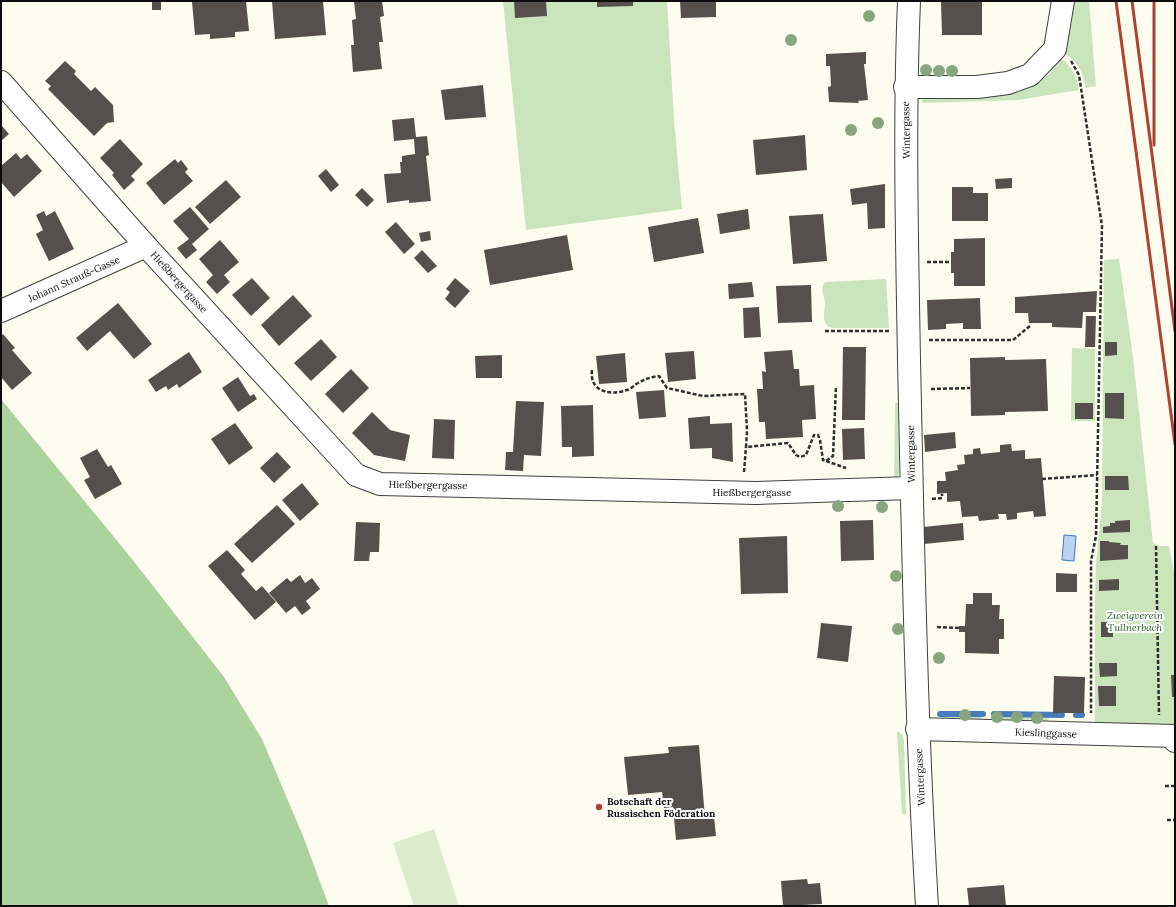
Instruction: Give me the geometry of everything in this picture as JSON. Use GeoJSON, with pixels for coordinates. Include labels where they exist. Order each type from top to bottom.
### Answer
{"type":"FeatureCollection","features":[{"type":"Feature","properties":{"kind":"street","name":"Wintergasse"},"geometry":{"type":"LineString","coordinates":[[909,1],[905,87],[911,488],[917,729],[927,906]]}},
{"type":"Feature","properties":{"kind":"street"},"geometry":{"type":"LineString","coordinates":[[905,87],[976,87],[1008,83],[1030,75],[1055,49],[1063,1]]}},
{"type":"Feature","properties":{"kind":"street","name":"Hießbergergasse"},"geometry":{"type":"LineString","coordinates":[[1,82],[146,246],[356,475],[380,484],[756,493],[911,488]]}},
{"type":"Feature","properties":{"kind":"street","name":"Johann Strauß-Gasse"},"geometry":{"type":"LineString","coordinates":[[1,311],[146,246]]}},
{"type":"Feature","properties":{"kind":"street","name":"Kieslinggasse"},"geometry":{"type":"LineString","coordinates":[[917,729],[1170,737]]}},
{"type":"Feature","properties":{"kind":"path"},"geometry":{"type":"LineString","coordinates":[[1055,49],[1074,63],[1079,75],[1102,226],[1096,536],[1091,561],[1090,734]]}},
{"type":"Feature","properties":{"kind":"path"},"geometry":{"type":"LineString","coordinates":[[921,262],[951,262]]}},
{"type":"Feature","properties":{"kind":"path"},"geometry":{"type":"LineString","coordinates":[[928,340],[1013,340],[1031,325]]}},
{"type":"Feature","properties":{"kind":"path"},"geometry":{"type":"LineString","coordinates":[[825,331],[893,332]]}},
{"type":"Feature","properties":{"kind":"path"},"geometry":{"type":"LineString","coordinates":[[592,370],[591,376],[594,384],[599,389],[608,393],[628,390],[649,378],[659,376],[667,388],[703,396],[745,394],[747,431],[744,478]]}},
{"type":"Feature","properties":{"kind":"path"},"geometry":{"type":"LineString","coordinates":[[826,461],[833,456],[836,386]]}},
{"type":"Feature","properties":{"kind":"path"},"geometry":{"type":"LineString","coordinates":[[936,389],[970,388]]}},
{"type":"Feature","properties":{"kind":"path"},"geometry":{"type":"LineString","coordinates":[[746,447],[788,443],[796,455],[800,458],[806,455],[814,435],[818,435],[823,460],[850,469]]}},
{"type":"Feature","properties":{"kind":"path"},"geometry":{"type":"LineString","coordinates":[[1042,479],[1097,474]]}},
{"type":"Feature","properties":{"kind":"path"},"geometry":{"type":"LineString","coordinates":[[1156,546],[1170,737]]}},
{"type":"Feature","properties":{"kind":"path"},"geometry":{"type":"LineString","coordinates":[[932,627],[959,628]]}},
{"type":"Feature","properties":{"kind":"path"},"geometry":{"type":"LineString","coordinates":[[1165,786],[1175,786]]}},
{"type":"Feature","properties":{"kind":"path"},"geometry":{"type":"LineString","coordinates":[[1167,820],[1175,820]]}},
{"type":"Feature","properties":{"kind":"green space"},"geometry":{"type":"Polygon","coordinates":[[[503,1],[667,1],[674,120],[682,209],[526,230],[503,1]]]}},
{"type":"Feature","properties":{"kind":"green space"},"geometry":{"type":"Polygon","coordinates":[[[1072,1],[1089,1],[1096,86],[1086,88],[1080,68],[1065,54],[1072,22],[1072,1]]]}},
{"type":"Feature","properties":{"kind":"green space"},"geometry":{"type":"Polygon","coordinates":[[[1062,59],[1074,73],[1079,90],[1018,100],[922,103],[923,97],[1035,83],[1048,75],[1062,59]]]}},
{"type":"Feature","properties":{"kind":"green space","name":"Zweigverein Tullnerbach"},"geometry":{"type":"Polygon","coordinates":[[[1119,259],[1133,357],[1153,543],[1159,546],[1169,546],[1175,577],[1175,727],[1095,724],[1096,564],[1102,501],[1104,260],[1119,259]]]}},
{"type":"Feature","properties":{"kind":"green space"},"geometry":{"type":"Polygon","coordinates":[[[886,279],[889,328],[832,328],[826,324],[824,318],[825,301],[822,290],[825,282],[886,279]]]}},
{"type":"Feature","properties":{"kind":"green space"},"geometry":{"type":"Polygon","coordinates":[[[1072,348],[1095,349],[1095,421],[1071,421],[1072,348]]]}},
{"type":"Feature","properties":{"kind":"green space"},"geometry":{"type":"Polygon","coordinates":[[[1,399],[132,559],[224,677],[262,739],[303,836],[329,906],[1,906],[1,399]]]}},
{"type":"Feature","properties":{"kind":"green space"},"geometry":{"type":"Polygon","coordinates":[[[895,403],[898,403],[899,474],[894,480],[895,403]]]}},
{"type":"Feature","properties":{"kind":"green space"},"geometry":{"type":"Polygon","coordinates":[[[940,712],[983,712],[981,721],[941,719],[940,712]]]}},
{"type":"Feature","properties":{"kind":"green space"},"geometry":{"type":"Polygon","coordinates":[[[994,712],[1050,713],[1048,721],[996,720],[994,712]]]}},
{"type":"Feature","properties":{"kind":"green space"},"geometry":{"type":"Polygon","coordinates":[[[897,731],[902,734],[904,741],[906,814],[902,814],[897,731]]]}},
{"type":"Feature","properties":{"kind":"green space"},"geometry":{"type":"Polygon","coordinates":[[[434,829],[459,906],[414,906],[393,843],[434,829]]]}},
{"type":"Feature","properties":{"kind":"water"},"geometry":{"type":"Polygon","coordinates":[[[1064,535],[1076,536],[1074,561],[1062,560],[1064,535]]]}},
{"type":"Feature","properties":{"kind":"building"},"geometry":{"type":"Polygon","coordinates":[[[152,1],[161,1],[161,10],[152,10],[152,1]]]}},
{"type":"Feature","properties":{"kind":"building"},"geometry":{"type":"Polygon","coordinates":[[[246,1],[249,31],[235,32],[235,37],[210,39],[210,34],[195,35],[192,2],[246,1]]]}},
{"type":"Feature","properties":{"kind":"building"},"geometry":{"type":"Polygon","coordinates":[[[272,1],[323,1],[326,35],[275,39],[272,1]]]}},
{"type":"Feature","properties":{"kind":"building"},"geometry":{"type":"Polygon","coordinates":[[[354,1],[382,1],[384,16],[380,17],[383,42],[379,42],[382,69],[353,72],[351,45],[354,45],[352,20],[356,19],[354,1]]]}},
{"type":"Feature","properties":{"kind":"building"},"geometry":{"type":"Polygon","coordinates":[[[514,1],[546,1],[547,16],[515,18],[514,1]]]}},
{"type":"Feature","properties":{"kind":"building"},"geometry":{"type":"Polygon","coordinates":[[[597,1],[633,1],[633,6],[597,7],[597,1]]]}},
{"type":"Feature","properties":{"kind":"building"},"geometry":{"type":"Polygon","coordinates":[[[680,1],[716,1],[716,17],[681,18],[680,1]]]}},
{"type":"Feature","properties":{"kind":"building"},"geometry":{"type":"Polygon","coordinates":[[[941,1],[982,1],[982,35],[942,35],[941,1]]]}},
{"type":"Feature","properties":{"kind":"building"},"geometry":{"type":"Polygon","coordinates":[[[866,52],[866,64],[864,64],[868,100],[858,101],[859,103],[829,102],[828,87],[831,86],[830,66],[826,66],[826,54],[866,52]]]}},
{"type":"Feature","properties":{"kind":"building"},"geometry":{"type":"Polygon","coordinates":[[[65,61],[76,71],[74,74],[91,91],[95,87],[113,105],[114,122],[107,123],[94,136],[48,89],[51,86],[45,81],[65,61]]]}},
{"type":"Feature","properties":{"kind":"building"},"geometry":{"type":"Polygon","coordinates":[[[483,85],[486,117],[445,120],[441,90],[483,85]]]}},
{"type":"Feature","properties":{"kind":"building"},"geometry":{"type":"Polygon","coordinates":[[[414,118],[416,137],[427,136],[429,155],[426,156],[431,201],[409,203],[409,200],[387,203],[384,174],[401,173],[400,162],[402,162],[402,156],[415,154],[414,139],[394,141],[392,120],[414,118]]]}},
{"type":"Feature","properties":{"kind":"building"},"geometry":{"type":"Polygon","coordinates":[[[1,125],[9,134],[1,141],[1,125]]]}},
{"type":"Feature","properties":{"kind":"building"},"geometry":{"type":"Polygon","coordinates":[[[805,135],[807,170],[756,175],[753,140],[805,135]]]}},
{"type":"Feature","properties":{"kind":"building"},"geometry":{"type":"Polygon","coordinates":[[[120,139],[143,164],[131,176],[135,180],[124,190],[112,175],[114,173],[100,158],[120,139]]]}},
{"type":"Feature","properties":{"kind":"building"},"geometry":{"type":"Polygon","coordinates":[[[16,153],[21,159],[27,154],[42,171],[14,197],[1,182],[1,166],[16,153]]]}},
{"type":"Feature","properties":{"kind":"building"},"geometry":{"type":"Polygon","coordinates":[[[175,159],[178,163],[181,160],[188,169],[185,172],[193,181],[164,205],[146,183],[175,159]]]}},
{"type":"Feature","properties":{"kind":"building"},"geometry":{"type":"Polygon","coordinates":[[[326,169],[339,185],[331,192],[318,176],[326,169]]]}},
{"type":"Feature","properties":{"kind":"building"},"geometry":{"type":"Polygon","coordinates":[[[1012,178],[1012,188],[996,189],[995,179],[1012,178]]]}},
{"type":"Feature","properties":{"kind":"building"},"geometry":{"type":"Polygon","coordinates":[[[226,180],[241,197],[210,224],[195,207],[226,180]]]}},
{"type":"Feature","properties":{"kind":"building"},"geometry":{"type":"Polygon","coordinates":[[[885,184],[885,228],[868,229],[867,203],[852,205],[850,189],[885,184]]]}},
{"type":"Feature","properties":{"kind":"building"},"geometry":{"type":"Polygon","coordinates":[[[952,187],[973,187],[973,193],[988,193],[988,221],[952,221],[952,187]]]}},
{"type":"Feature","properties":{"kind":"building"},"geometry":{"type":"Polygon","coordinates":[[[362,188],[374,200],[367,207],[355,195],[362,188]]]}},
{"type":"Feature","properties":{"kind":"building"},"geometry":{"type":"Polygon","coordinates":[[[190,207],[209,229],[192,244],[197,250],[186,259],[177,248],[189,239],[173,221],[190,207]]]}},
{"type":"Feature","properties":{"kind":"building"},"geometry":{"type":"Polygon","coordinates":[[[748,209],[750,229],[720,234],[717,214],[748,209]]]}},
{"type":"Feature","properties":{"kind":"building"},"geometry":{"type":"Polygon","coordinates":[[[44,211],[46,216],[55,211],[74,249],[49,261],[36,234],[43,230],[36,215],[44,211]]]}},
{"type":"Feature","properties":{"kind":"building"},"geometry":{"type":"Polygon","coordinates":[[[823,214],[827,261],[793,264],[789,216],[823,214]]]}},
{"type":"Feature","properties":{"kind":"building"},"geometry":{"type":"Polygon","coordinates":[[[698,218],[704,253],[654,262],[648,227],[698,218]]]}},
{"type":"Feature","properties":{"kind":"building"},"geometry":{"type":"Polygon","coordinates":[[[396,222],[415,244],[404,254],[385,232],[396,222]]]}},
{"type":"Feature","properties":{"kind":"building"},"geometry":{"type":"Polygon","coordinates":[[[430,231],[431,240],[421,242],[419,233],[430,231]]]}},
{"type":"Feature","properties":{"kind":"building"},"geometry":{"type":"Polygon","coordinates":[[[567,235],[573,270],[490,285],[484,250],[567,235]]]}},
{"type":"Feature","properties":{"kind":"building"},"geometry":{"type":"Polygon","coordinates":[[[985,238],[985,286],[954,286],[954,273],[951,273],[951,252],[954,252],[954,239],[985,238]]]}},
{"type":"Feature","properties":{"kind":"building"},"geometry":{"type":"Polygon","coordinates":[[[220,240],[239,262],[224,275],[230,282],[217,294],[206,282],[213,275],[199,259],[220,240]]]}},
{"type":"Feature","properties":{"kind":"building"},"geometry":{"type":"Polygon","coordinates":[[[422,250],[437,266],[428,273],[414,258],[422,250]]]}},
{"type":"Feature","properties":{"kind":"building"},"geometry":{"type":"Polygon","coordinates":[[[252,278],[270,298],[251,316],[232,295],[252,278]]]}},
{"type":"Feature","properties":{"kind":"building"},"geometry":{"type":"Polygon","coordinates":[[[455,278],[470,291],[455,308],[445,299],[450,292],[446,289],[455,278]]]}},
{"type":"Feature","properties":{"kind":"building"},"geometry":{"type":"Polygon","coordinates":[[[752,282],[754,297],[729,299],[728,284],[752,282]]]}},
{"type":"Feature","properties":{"kind":"building"},"geometry":{"type":"Polygon","coordinates":[[[811,285],[812,322],[778,323],[776,286],[811,285]]]}},
{"type":"Feature","properties":{"kind":"building"},"geometry":{"type":"Polygon","coordinates":[[[1097,291],[1096,312],[1083,312],[1082,328],[1052,327],[1052,323],[1029,323],[1028,313],[1015,313],[1015,297],[1097,291]]]}},
{"type":"Feature","properties":{"kind":"building"},"geometry":{"type":"Polygon","coordinates":[[[293,295],[312,316],[279,346],[261,325],[293,295]]]}},
{"type":"Feature","properties":{"kind":"building"},"geometry":{"type":"Polygon","coordinates":[[[980,298],[981,329],[963,329],[963,323],[946,324],[946,329],[928,330],[927,300],[980,298]]]}},
{"type":"Feature","properties":{"kind":"building"},"geometry":{"type":"Polygon","coordinates":[[[118,303],[152,344],[134,359],[110,331],[87,351],[76,338],[118,303]]]}},
{"type":"Feature","properties":{"kind":"building"},"geometry":{"type":"Polygon","coordinates":[[[759,307],[761,337],[744,338],[743,308],[759,307]]]}},
{"type":"Feature","properties":{"kind":"building"},"geometry":{"type":"Polygon","coordinates":[[[1086,316],[1096,316],[1095,347],[1085,347],[1086,316]]]}},
{"type":"Feature","properties":{"kind":"building"},"geometry":{"type":"Polygon","coordinates":[[[3,334],[15,348],[12,350],[32,373],[12,390],[1,377],[1,336],[3,334]]]}},
{"type":"Feature","properties":{"kind":"building"},"geometry":{"type":"Polygon","coordinates":[[[321,339],[337,357],[311,381],[294,363],[321,339]]]}},
{"type":"Feature","properties":{"kind":"building"},"geometry":{"type":"Polygon","coordinates":[[[1105,342],[1117,342],[1117,355],[1105,356],[1105,342]]]}},
{"type":"Feature","properties":{"kind":"building"},"geometry":{"type":"Polygon","coordinates":[[[843,347],[866,347],[865,420],[842,420],[843,347]]]}},
{"type":"Feature","properties":{"kind":"building"},"geometry":{"type":"Polygon","coordinates":[[[792,350],[794,369],[799,369],[800,386],[814,385],[816,419],[802,420],[803,437],[766,439],[765,422],[759,422],[757,389],[763,389],[762,371],[766,372],[764,352],[792,350]]]}},
{"type":"Feature","properties":{"kind":"building"},"geometry":{"type":"Polygon","coordinates":[[[694,351],[696,379],[668,382],[665,353],[694,351]]]}},
{"type":"Feature","properties":{"kind":"building"},"geometry":{"type":"Polygon","coordinates":[[[189,352],[202,372],[179,388],[177,384],[168,390],[166,386],[156,392],[148,380],[189,352]]]}},
{"type":"Feature","properties":{"kind":"building"},"geometry":{"type":"Polygon","coordinates":[[[625,353],[627,382],[599,384],[596,356],[625,353]]]}},
{"type":"Feature","properties":{"kind":"building"},"geometry":{"type":"Polygon","coordinates":[[[502,355],[502,378],[476,378],[475,356],[502,355]]]}},
{"type":"Feature","properties":{"kind":"building"},"geometry":{"type":"Polygon","coordinates":[[[1005,357],[1005,360],[1046,359],[1048,411],[1005,412],[1005,415],[971,416],[970,358],[1005,357]]]}},
{"type":"Feature","properties":{"kind":"building"},"geometry":{"type":"Polygon","coordinates":[[[351,369],[369,388],[343,413],[325,394],[351,369]]]}},
{"type":"Feature","properties":{"kind":"building"},"geometry":{"type":"Polygon","coordinates":[[[238,377],[250,396],[254,394],[257,399],[238,412],[222,388],[238,377]]]}},
{"type":"Feature","properties":{"kind":"building"},"geometry":{"type":"Polygon","coordinates":[[[664,390],[666,417],[639,419],[636,392],[664,390]]]}},
{"type":"Feature","properties":{"kind":"building"},"geometry":{"type":"Polygon","coordinates":[[[1105,393],[1124,393],[1124,419],[1105,418],[1105,393]]]}},
{"type":"Feature","properties":{"kind":"building"},"geometry":{"type":"Polygon","coordinates":[[[516,401],[544,402],[541,456],[524,455],[523,471],[505,470],[506,452],[513,452],[516,401]]]}},
{"type":"Feature","properties":{"kind":"building"},"geometry":{"type":"Polygon","coordinates":[[[1075,403],[1093,403],[1093,419],[1075,419],[1075,403]]]}},
{"type":"Feature","properties":{"kind":"building"},"geometry":{"type":"Polygon","coordinates":[[[593,405],[594,456],[572,457],[572,447],[562,447],[561,406],[593,405]]]}},
{"type":"Feature","properties":{"kind":"building"},"geometry":{"type":"Polygon","coordinates":[[[372,412],[390,430],[410,435],[405,461],[374,455],[352,433],[372,412]]]}},
{"type":"Feature","properties":{"kind":"building"},"geometry":{"type":"Polygon","coordinates":[[[710,416],[710,424],[732,423],[733,462],[712,458],[712,448],[690,449],[688,418],[710,416]]]}},
{"type":"Feature","properties":{"kind":"building"},"geometry":{"type":"Polygon","coordinates":[[[434,419],[455,420],[454,459],[432,458],[434,419]]]}},
{"type":"Feature","properties":{"kind":"building"},"geometry":{"type":"Polygon","coordinates":[[[235,423],[253,448],[229,465],[211,439],[235,423]]]}},
{"type":"Feature","properties":{"kind":"building"},"geometry":{"type":"Polygon","coordinates":[[[864,428],[865,459],[843,460],[842,429],[864,428]]]}},
{"type":"Feature","properties":{"kind":"building"},"geometry":{"type":"Polygon","coordinates":[[[955,432],[956,448],[925,452],[924,435],[955,432]]]}},
{"type":"Feature","properties":{"kind":"building"},"geometry":{"type":"Polygon","coordinates":[[[1011,444],[1012,451],[1025,450],[1025,459],[1041,458],[1046,516],[1034,517],[1033,511],[1017,513],[1017,519],[1007,520],[1006,514],[998,514],[999,519],[979,521],[978,516],[962,517],[960,501],[947,502],[947,493],[937,494],[937,481],[946,481],[945,472],[958,470],[957,465],[965,464],[964,455],[973,454],[973,449],[980,448],[981,454],[1000,452],[1000,445],[1011,444]]]}},
{"type":"Feature","properties":{"kind":"building"},"geometry":{"type":"Polygon","coordinates":[[[97,449],[108,467],[111,465],[122,484],[95,499],[84,480],[90,477],[80,458],[97,449]]]}},
{"type":"Feature","properties":{"kind":"building"},"geometry":{"type":"Polygon","coordinates":[[[277,452],[291,467],[274,483],[260,468],[277,452]]]}},
{"type":"Feature","properties":{"kind":"building"},"geometry":{"type":"Polygon","coordinates":[[[1105,476],[1128,476],[1129,490],[1105,490],[1105,476]]]}},
{"type":"Feature","properties":{"kind":"building"},"geometry":{"type":"Polygon","coordinates":[[[302,483],[319,504],[300,521],[282,500],[302,483]]]}},
{"type":"Feature","properties":{"kind":"building"},"geometry":{"type":"Polygon","coordinates":[[[277,505],[295,524],[252,563],[234,544],[277,505]]]}},
{"type":"Feature","properties":{"kind":"building"},"geometry":{"type":"Polygon","coordinates":[[[873,520],[874,560],[841,561],[840,521],[873,520]]]}},
{"type":"Feature","properties":{"kind":"building"},"geometry":{"type":"Polygon","coordinates":[[[1130,520],[1130,532],[1103,533],[1103,527],[1110,526],[1110,523],[1115,523],[1115,521],[1130,520]]]}},
{"type":"Feature","properties":{"kind":"building"},"geometry":{"type":"Polygon","coordinates":[[[356,522],[380,523],[379,552],[370,552],[369,561],[354,561],[356,522]]]}},
{"type":"Feature","properties":{"kind":"building"},"geometry":{"type":"Polygon","coordinates":[[[963,523],[964,540],[924,544],[923,527],[963,523]]]}},
{"type":"Feature","properties":{"kind":"building"},"geometry":{"type":"Polygon","coordinates":[[[787,536],[788,593],[741,594],[739,538],[787,536]]]}},
{"type":"Feature","properties":{"kind":"building"},"geometry":{"type":"Polygon","coordinates":[[[1100,541],[1109,541],[1121,543],[1120,545],[1128,545],[1128,559],[1100,561],[1100,541]]]}},
{"type":"Feature","properties":{"kind":"building"},"geometry":{"type":"Polygon","coordinates":[[[227,550],[245,570],[241,574],[256,591],[262,586],[276,602],[255,620],[208,566],[227,550]]]}},
{"type":"Feature","properties":{"kind":"building"},"geometry":{"type":"Polygon","coordinates":[[[1056,573],[1077,574],[1077,592],[1056,592],[1056,573]]]}},
{"type":"Feature","properties":{"kind":"building"},"geometry":{"type":"Polygon","coordinates":[[[300,575],[305,583],[312,578],[320,589],[306,601],[311,608],[302,615],[295,606],[286,613],[269,593],[287,578],[291,582],[300,575]]]}},
{"type":"Feature","properties":{"kind":"building"},"geometry":{"type":"Polygon","coordinates":[[[1119,579],[1119,590],[1099,591],[1099,580],[1119,579]]]}},
{"type":"Feature","properties":{"kind":"building"},"geometry":{"type":"Polygon","coordinates":[[[973,593],[992,593],[992,605],[1000,605],[999,619],[1004,619],[1004,639],[999,639],[999,654],[965,653],[965,632],[959,632],[959,626],[965,626],[966,604],[973,604],[973,593]]]}},
{"type":"Feature","properties":{"kind":"building"},"geometry":{"type":"Polygon","coordinates":[[[1101,622],[1113,622],[1113,637],[1101,637],[1101,622]]]}},
{"type":"Feature","properties":{"kind":"building"},"geometry":{"type":"Polygon","coordinates":[[[821,623],[852,626],[848,662],[817,658],[821,623]]]}},
{"type":"Feature","properties":{"kind":"building"},"geometry":{"type":"Polygon","coordinates":[[[1099,663],[1117,663],[1117,676],[1100,677],[1099,663]]]}},
{"type":"Feature","properties":{"kind":"building"},"geometry":{"type":"Polygon","coordinates":[[[1171,675],[1175,675],[1175,697],[1172,697],[1171,675]]]}},
{"type":"Feature","properties":{"kind":"building"},"geometry":{"type":"Polygon","coordinates":[[[1054,676],[1085,677],[1084,713],[1053,713],[1054,676]]]}},
{"type":"Feature","properties":{"kind":"building"},"geometry":{"type":"Polygon","coordinates":[[[1098,686],[1116,686],[1116,706],[1099,706],[1098,686]]]}},
{"type":"Feature","properties":{"kind":"building"},"geometry":{"type":"Polygon","coordinates":[[[699,745],[705,818],[714,817],[716,836],[676,840],[673,807],[664,808],[662,792],[628,795],[624,757],[669,753],[668,747],[699,745]]]}},
{"type":"Feature","properties":{"kind":"building"},"geometry":{"type":"Polygon","coordinates":[[[807,879],[808,884],[820,883],[822,904],[783,906],[781,881],[807,879]]]}},
{"type":"Feature","properties":{"kind":"building"},"geometry":{"type":"Polygon","coordinates":[[[1004,885],[1006,906],[969,906],[967,888],[1004,885]]]}},
{"type":"Feature","properties":{"kind":"waterway"},"geometry":{"type":"LineString","coordinates":[[940,714],[983,714]]}},
{"type":"Feature","properties":{"kind":"waterway"},"geometry":{"type":"LineString","coordinates":[[994,714],[1062,715]]}},
{"type":"Feature","properties":{"kind":"waterway"},"geometry":{"type":"LineString","coordinates":[[1076,715],[1082,715]]}},
{"type":"Feature","properties":{"kind":"railway"},"geometry":{"type":"LineString","coordinates":[[1116,1],[1175,444]]}},
{"type":"Feature","properties":{"kind":"railway"},"geometry":{"type":"LineString","coordinates":[[1132,1],[1175,331]]}},
{"type":"Feature","properties":{"kind":"railway"},"geometry":{"type":"LineString","coordinates":[[1154,1],[1154,145]]}},
{"type":"Feature","properties":{"kind":"place","name":"Botschaft der Russischen Föderation"},"geometry":{"type":"Point","coordinates":[599,807]}}]}
